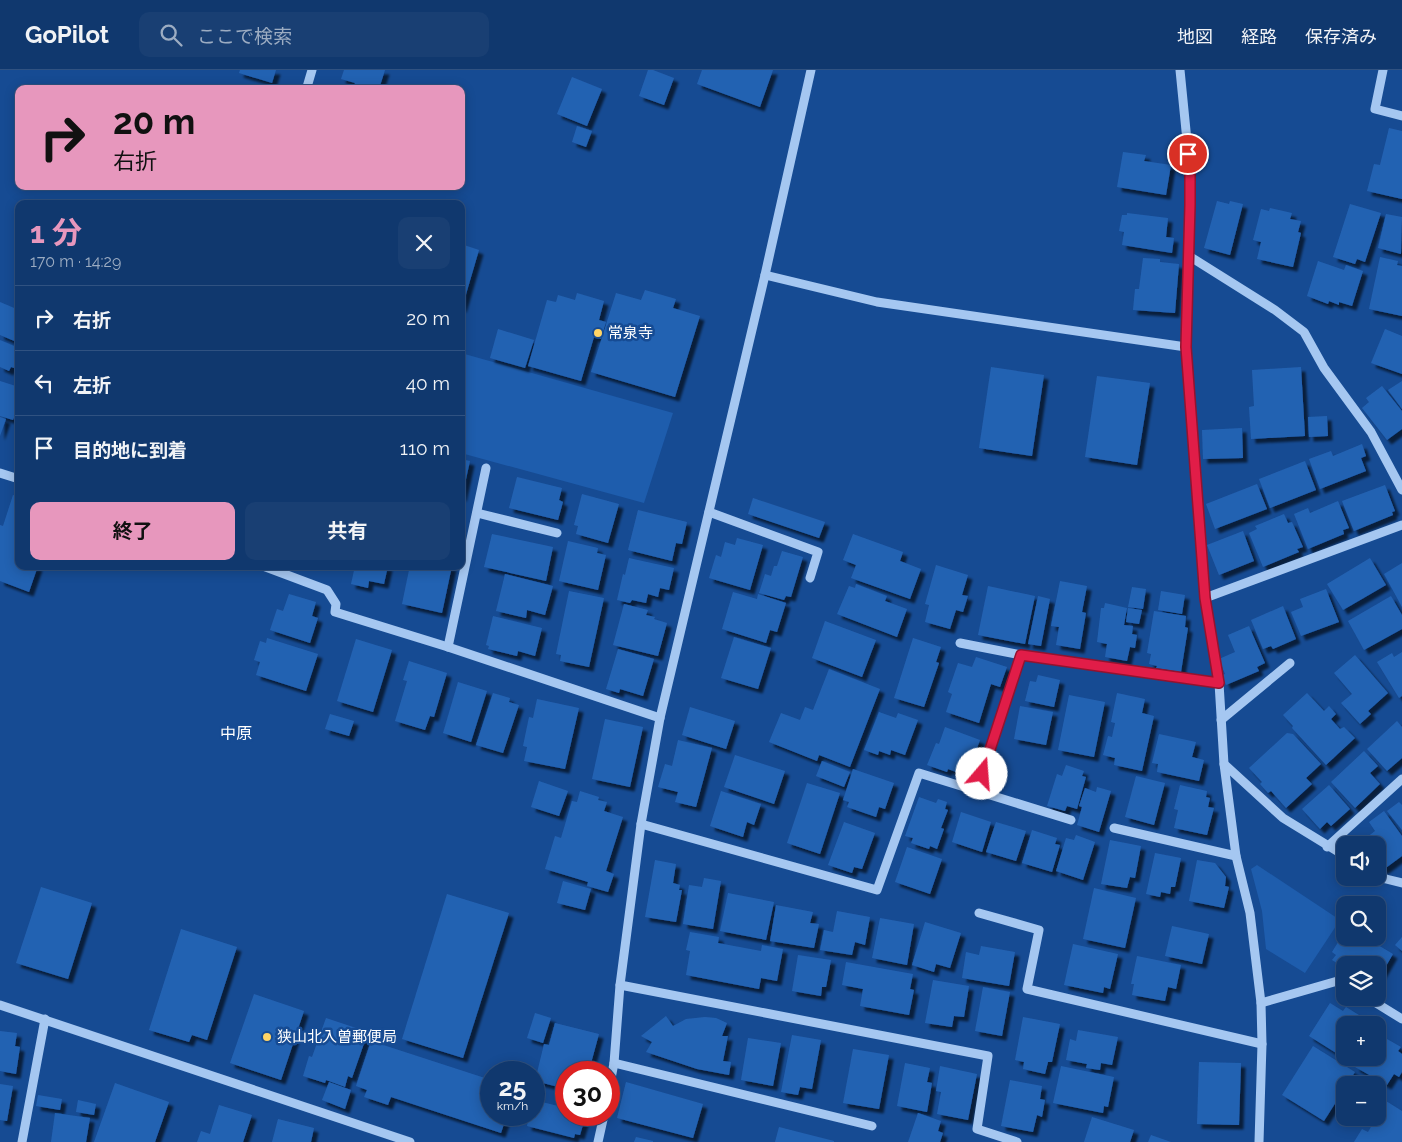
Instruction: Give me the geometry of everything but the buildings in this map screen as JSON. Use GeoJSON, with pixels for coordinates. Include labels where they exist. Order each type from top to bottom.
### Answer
{"type":"FeatureCollection","features":[{"type":"Feature","properties":{"kind":"street"},"geometry":{"type":"LineString","coordinates":[[308,85],[312,70]]}},
{"type":"Feature","properties":{"kind":"street"},"geometry":{"type":"LineString","coordinates":[[614,1061],[620,984],[641,824],[660,718],[765,276],[811,70]]}},
{"type":"Feature","properties":{"kind":"street"},"geometry":{"type":"LineString","coordinates":[[1180,70],[1190,170],[1186,347],[1205,598],[1219,683],[1224,764],[1236,856],[1250,912],[1261,1003],[1262,1044],[1259,1142]]}},
{"type":"Feature","properties":{"kind":"street"},"geometry":{"type":"LineString","coordinates":[[1383,70],[1375,110],[1402,116]]}},
{"type":"Feature","properties":{"kind":"street"},"geometry":{"type":"LineString","coordinates":[[1189,256],[1275,310],[1304,332],[1324,368],[1371,432],[1402,490]]}},
{"type":"Feature","properties":{"kind":"street"},"geometry":{"type":"LineString","coordinates":[[765,276],[877,302],[1186,347]]}},
{"type":"Feature","properties":{"kind":"street"},"geometry":{"type":"LineString","coordinates":[[465,568],[486,468]]}},
{"type":"Feature","properties":{"kind":"street"},"geometry":{"type":"LineString","coordinates":[[0,473],[15,478]]}},
{"type":"Feature","properties":{"kind":"street"},"geometry":{"type":"LineString","coordinates":[[709,512],[818,552],[810,578]]}},
{"type":"Feature","properties":{"kind":"street"},"geometry":{"type":"LineString","coordinates":[[477,513],[557,533]]}},
{"type":"Feature","properties":{"kind":"street"},"geometry":{"type":"LineString","coordinates":[[1205,598],[1402,525]]}},
{"type":"Feature","properties":{"kind":"street"},"geometry":{"type":"LineString","coordinates":[[274,570],[326,590],[336,604],[335,612],[448,647],[660,718]]}},
{"type":"Feature","properties":{"kind":"street"},"geometry":{"type":"LineString","coordinates":[[448,647],[465,570]]}},
{"type":"Feature","properties":{"kind":"street"},"geometry":{"type":"LineString","coordinates":[[960,643],[1021,655],[1219,683]]}},
{"type":"Feature","properties":{"kind":"street"},"geometry":{"type":"LineString","coordinates":[[976,791],[1021,655]]}},
{"type":"Feature","properties":{"kind":"street"},"geometry":{"type":"LineString","coordinates":[[1221,720],[1290,663]]}},
{"type":"Feature","properties":{"kind":"street"},"geometry":{"type":"LineString","coordinates":[[1224,764],[1283,818],[1336,851]]}},
{"type":"Feature","properties":{"kind":"street"},"geometry":{"type":"LineString","coordinates":[[641,824],[877,890],[919,773],[1071,820]]}},
{"type":"Feature","properties":{"kind":"street"},"geometry":{"type":"LineString","coordinates":[[1328,847],[1402,779]]}},
{"type":"Feature","properties":{"kind":"street"},"geometry":{"type":"LineString","coordinates":[[1114,828],[1236,856]]}},
{"type":"Feature","properties":{"kind":"street"},"geometry":{"type":"LineString","coordinates":[[1386,879],[1402,883]]}},
{"type":"Feature","properties":{"kind":"street"},"geometry":{"type":"LineString","coordinates":[[979,913],[1039,930],[1028,989],[1262,1044]]}},
{"type":"Feature","properties":{"kind":"street"},"geometry":{"type":"LineString","coordinates":[[1261,1003],[1336,981]]}},
{"type":"Feature","properties":{"kind":"street"},"geometry":{"type":"LineString","coordinates":[[620,984],[988,1056],[978,1129],[1018,1142]]}},
{"type":"Feature","properties":{"kind":"street"},"geometry":{"type":"LineString","coordinates":[[0,1005],[410,1142]]}},
{"type":"Feature","properties":{"kind":"street"},"geometry":{"type":"LineString","coordinates":[[1381,1006],[1402,1019]]}},
{"type":"Feature","properties":{"kind":"street"},"geometry":{"type":"LineString","coordinates":[[22,1142],[45,1019]]}},
{"type":"Feature","properties":{"kind":"street"},"geometry":{"type":"LineString","coordinates":[[620,1064],[872,1126]]}},
{"type":"Feature","properties":{"kind":"street"},"geometry":{"type":"LineString","coordinates":[[598,1142],[602,1126]]}},
{"type":"Feature","properties":{"kind":"shaded area"},"geometry":{"type":"Polygon","coordinates":[[[465,354],[673,413],[644,503],[465,454],[465,354]]]}},
{"type":"Feature","properties":{"kind":"shaded area"},"geometry":{"type":"Polygon","coordinates":[[[1257,865],[1336,917],[1336,926],[1305,973],[1266,949],[1262,911],[1251,869],[1257,865]]]}},
{"type":"Feature","properties":{"kind":"place","name":"常泉寺"},"geometry":{"type":"Point","coordinates":[598,333]}},
{"type":"Feature","properties":{"kind":"place","name":"狭山北入曽郵便局"},"geometry":{"type":"Point","coordinates":[267,1037]}},
{"type":"Feature","properties":{"kind":"district","name":"中原"},"geometry":{"type":"Point","coordinates":[236,733]}},
{"type":"Feature","properties":{"kind":"route"},"geometry":{"type":"LineString","coordinates":[[982,774],[1021,655],[1219,683],[1205,598],[1186,347],[1190,205],[1188,154]]}}]}
